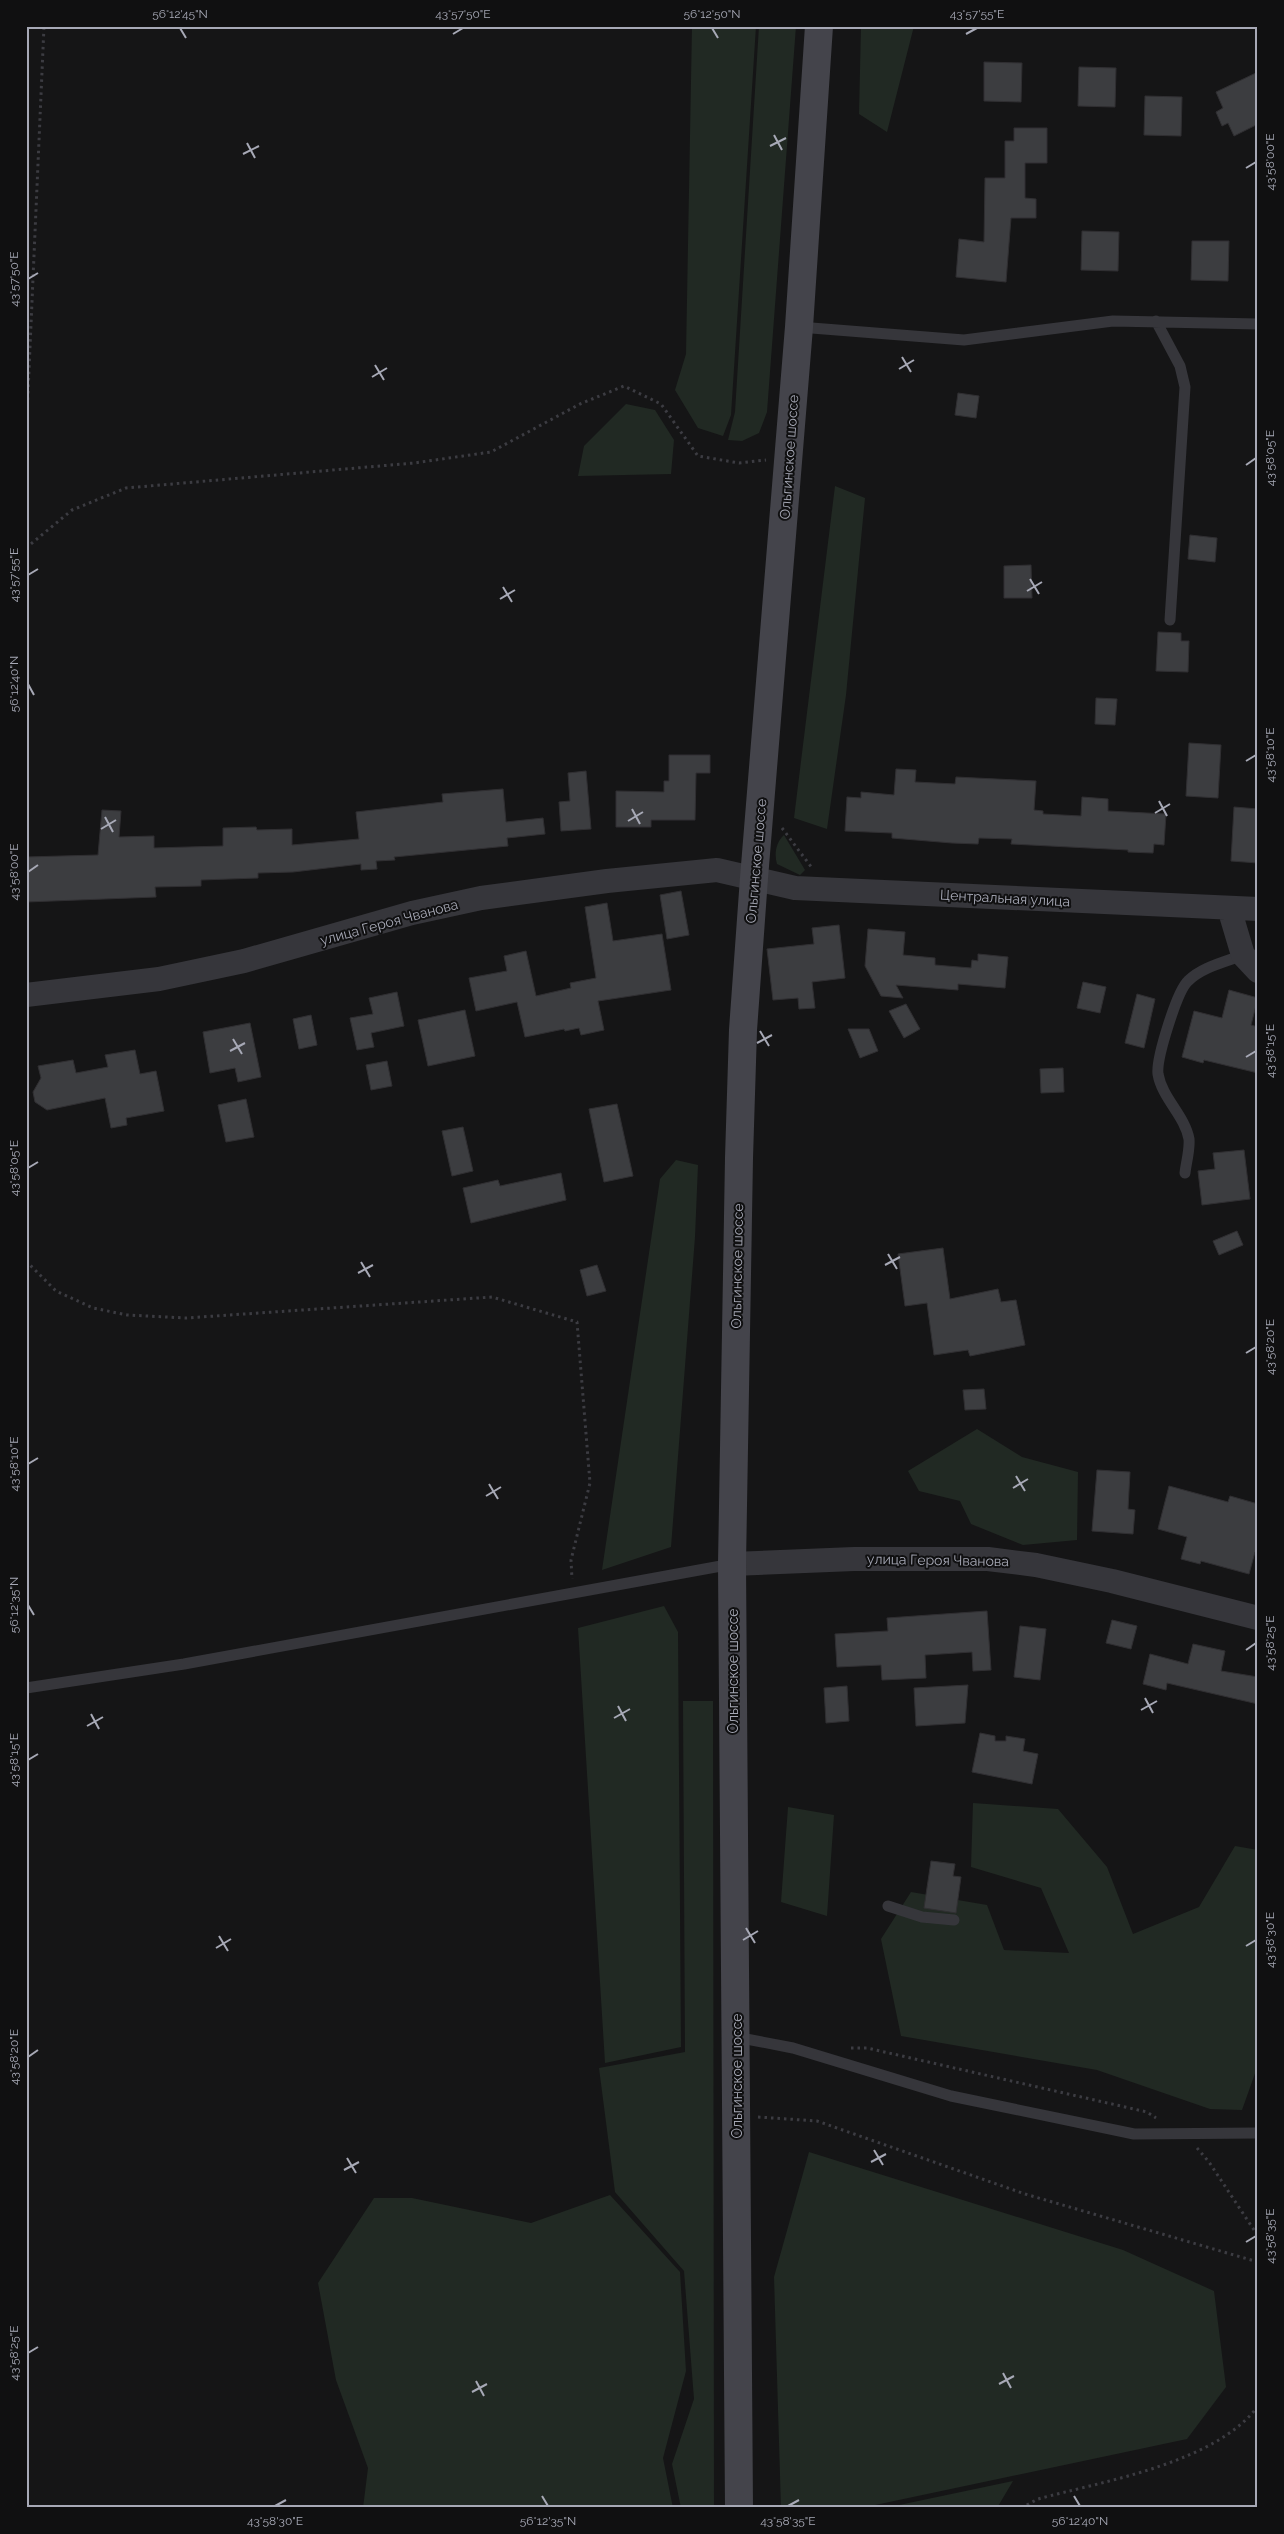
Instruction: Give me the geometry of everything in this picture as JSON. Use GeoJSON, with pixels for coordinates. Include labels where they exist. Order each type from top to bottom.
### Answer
{"type":"FeatureCollection","features":[{"type":"Feature","properties":{"kind":"main road","name":"Ольгинское шоссе"},"geometry":{"type":"LineString","coordinates":[[739,2508],[732,1564],[739,1158],[744,1030],[754,878],[799,327],[819,26]]}},
{"type":"Feature","properties":{"kind":"street","name":"улица Героя Чванова"},"geometry":{"type":"LineString","coordinates":[[26,994],[159,979],[244,961],[412,913],[481,898],[607,881],[717,870],[754,878]]}},
{"type":"Feature","properties":{"kind":"street","name":"Центральная улица"},"geometry":{"type":"LineString","coordinates":[[754,878],[795,888],[1258,908]]}},
{"type":"Feature","properties":{"kind":"street"},"geometry":{"type":"LineString","coordinates":[[1229,908],[1250,963]]}},
{"type":"Feature","properties":{"kind":"street","name":"улица Героя Чванова"},"geometry":{"type":"LineString","coordinates":[[732,1564],[854,1559],[988,1559],[1036,1564],[1258,1618]]}},
{"type":"Feature","properties":{"kind":"lane"},"geometry":{"type":"LineString","coordinates":[[799,327],[964,340],[1113,321],[1258,324]]}},
{"type":"Feature","properties":{"kind":"lane"},"geometry":{"type":"LineString","coordinates":[[1156,321],[1180,366],[1185,387],[1170,620]]}},
{"type":"Feature","properties":{"kind":"lane"},"geometry":{"type":"LineString","coordinates":[[1185,1174],[1189,1140],[1162,1085],[1158,1074],[1159,1059],[1182,987],[1200,972],[1250,963]]}},
{"type":"Feature","properties":{"kind":"lane"},"geometry":{"type":"LineString","coordinates":[[26,1688],[184,1664],[732,1564]]}},
{"type":"Feature","properties":{"kind":"lane"},"geometry":{"type":"LineString","coordinates":[[888,1906],[922,1917],[954,1920]]}},
{"type":"Feature","properties":{"kind":"lane"},"geometry":{"type":"LineString","coordinates":[[736,2037],[793,2048],[951,2096],[1134,2134],[1258,2133]]}},
{"type":"Feature","properties":{"kind":"path"},"geometry":{"type":"LineString","coordinates":[[26,439],[44,26]]}},
{"type":"Feature","properties":{"kind":"path"},"geometry":{"type":"LineString","coordinates":[[26,548],[72,510],[126,488],[414,463],[491,452],[580,404],[624,386],[661,404],[698,456],[738,463],[789,458]]}},
{"type":"Feature","properties":{"kind":"path"},"geometry":{"type":"LineString","coordinates":[[759,831],[783,828],[828,889]]}},
{"type":"Feature","properties":{"kind":"path"},"geometry":{"type":"LineString","coordinates":[[26,1262],[56,1291],[93,1308],[127,1315],[186,1318],[492,1297],[577,1322],[590,1483],[571,1560],[572,1592]]}},
{"type":"Feature","properties":{"kind":"path"},"geometry":{"type":"LineString","coordinates":[[737,2115],[817,2121],[1025,2194],[1258,2262]]}},
{"type":"Feature","properties":{"kind":"path"},"geometry":{"type":"LineString","coordinates":[[1021,2508],[1038,2499],[1179,2460],[1214,2444],[1250,2417],[1258,2406]]}},
{"type":"Feature","properties":{"kind":"shaded area"},"geometry":{"type":"Polygon","coordinates":[[[692,26],[756,26],[731,415],[723,436],[698,428],[675,390],[686,354],[692,26]]]}},
{"type":"Feature","properties":{"kind":"shaded area"},"geometry":{"type":"Polygon","coordinates":[[[759,26],[796,26],[767,412],[759,433],[742,441],[728,440],[735,412],[759,26]]]}},
{"type":"Feature","properties":{"kind":"shaded area"},"geometry":{"type":"Polygon","coordinates":[[[861,26],[914,26],[887,132],[859,114],[861,26]]]}},
{"type":"Feature","properties":{"kind":"shaded area"},"geometry":{"type":"Polygon","coordinates":[[[626,404],[655,410],[674,440],[671,474],[578,476],[584,446],[626,404]]]}},
{"type":"Feature","properties":{"kind":"shaded area"},"geometry":{"type":"Polygon","coordinates":[[[835,486],[865,498],[846,695],[827,829],[794,818],[835,486]]]}},
{"type":"Feature","properties":{"kind":"shaded area"},"geometry":{"type":"Polygon","coordinates":[[[784,835],[805,870],[800,875],[777,864],[776,848],[784,835]]]}},
{"type":"Feature","properties":{"kind":"shaded area"},"geometry":{"type":"Polygon","coordinates":[[[676,1160],[698,1165],[695,1237],[671,1547],[602,1570],[660,1179],[676,1160]]]}},
{"type":"Feature","properties":{"kind":"shaded area"},"geometry":{"type":"Polygon","coordinates":[[[977,1429],[1022,1457],[1078,1472],[1077,1540],[1023,1545],[971,1524],[960,1501],[919,1491],[908,1471],[977,1429]]]}},
{"type":"Feature","properties":{"kind":"shaded area"},"geometry":{"type":"Polygon","coordinates":[[[664,1606],[678,1632],[681,2047],[605,2063],[578,1628],[664,1606]]]}},
{"type":"Feature","properties":{"kind":"shaded area"},"geometry":{"type":"Polygon","coordinates":[[[683,1701],[713,1701],[714,2508],[681,2508],[672,2464],[694,2399],[684,2271],[615,2192],[599,2068],[685,2052],[683,1701]]]}},
{"type":"Feature","properties":{"kind":"shaded area"},"geometry":{"type":"Polygon","coordinates":[[[973,1803],[1058,1809],[1107,1867],[1133,1934],[1199,1907],[1235,1846],[1258,1850],[1258,2065],[1242,2110],[1210,2109],[1097,2070],[901,2036],[881,1939],[911,1892],[987,1905],[1004,1950],[1069,1953],[1041,1888],[971,1867],[973,1803]]]}},
{"type":"Feature","properties":{"kind":"shaded area"},"geometry":{"type":"Polygon","coordinates":[[[788,1807],[834,1815],[827,1916],[781,1902],[788,1807]]]}},
{"type":"Feature","properties":{"kind":"shaded area"},"geometry":{"type":"Polygon","coordinates":[[[809,2152],[1123,2250],[1214,2291],[1226,2387],[1187,2439],[861,2508],[781,2508],[774,2277],[809,2152]]]}},
{"type":"Feature","properties":{"kind":"shaded area"},"geometry":{"type":"Polygon","coordinates":[[[610,2195],[680,2272],[686,2371],[663,2458],[673,2508],[363,2508],[368,2468],[336,2380],[318,2283],[374,2198],[412,2198],[531,2223],[610,2195]]]}},
{"type":"Feature","properties":{"kind":"shaded area"},"geometry":{"type":"Polygon","coordinates":[[[1013,2481],[997,2508],[885,2508],[1013,2481]]]}},
{"type":"Feature","properties":{"kind":"building"},"geometry":{"type":"Polygon","coordinates":[[[984,62],[1022,63],[1021,102],[984,101],[984,62]]]}},
{"type":"Feature","properties":{"kind":"building"},"geometry":{"type":"Polygon","coordinates":[[[1079,67],[1116,68],[1115,107],[1078,106],[1079,67]]]}},
{"type":"Feature","properties":{"kind":"building"},"geometry":{"type":"Polygon","coordinates":[[[1258,72],[1258,124],[1234,136],[1228,123],[1222,126],[1216,112],[1223,108],[1216,92],[1258,72]]]}},
{"type":"Feature","properties":{"kind":"building"},"geometry":{"type":"Polygon","coordinates":[[[1145,96],[1182,97],[1181,136],[1144,135],[1145,96]]]}},
{"type":"Feature","properties":{"kind":"building"},"geometry":{"type":"Polygon","coordinates":[[[1014,128],[1047,128],[1047,163],[1025,163],[1025,198],[1036,199],[1036,218],[1011,218],[1006,282],[956,277],[959,239],[984,242],[985,178],[1005,178],[1005,141],[1014,141],[1014,128]]]}},
{"type":"Feature","properties":{"kind":"building"},"geometry":{"type":"Polygon","coordinates":[[[1082,231],[1119,232],[1118,271],[1081,270],[1082,231]]]}},
{"type":"Feature","properties":{"kind":"building"},"geometry":{"type":"Polygon","coordinates":[[[1192,241],[1229,241],[1228,281],[1191,280],[1192,241]]]}},
{"type":"Feature","properties":{"kind":"building"},"geometry":{"type":"Polygon","coordinates":[[[958,393],[979,396],[976,418],[955,415],[958,393]]]}},
{"type":"Feature","properties":{"kind":"building"},"geometry":{"type":"Polygon","coordinates":[[[1190,535],[1217,538],[1215,562],[1188,559],[1190,535]]]}},
{"type":"Feature","properties":{"kind":"building"},"geometry":{"type":"Polygon","coordinates":[[[1031,565],[1032,598],[1004,598],[1004,566],[1031,565]]]}},
{"type":"Feature","properties":{"kind":"building"},"geometry":{"type":"Polygon","coordinates":[[[1158,632],[1181,633],[1181,641],[1189,641],[1188,672],[1156,671],[1158,632]]]}},
{"type":"Feature","properties":{"kind":"building"},"geometry":{"type":"Polygon","coordinates":[[[1096,698],[1117,699],[1115,725],[1095,724],[1096,698]]]}},
{"type":"Feature","properties":{"kind":"building"},"geometry":{"type":"Polygon","coordinates":[[[1189,743],[1221,745],[1218,798],[1186,796],[1189,743]]]}},
{"type":"Feature","properties":{"kind":"building"},"geometry":{"type":"Polygon","coordinates":[[[669,755],[710,755],[710,773],[696,773],[695,820],[651,820],[651,827],[616,827],[616,791],[664,792],[664,781],[669,781],[669,755]]]}},
{"type":"Feature","properties":{"kind":"building"},"geometry":{"type":"Polygon","coordinates":[[[896,769],[916,770],[915,782],[955,784],[956,777],[1036,781],[1034,810],[1043,811],[1043,814],[1081,816],[1082,797],[1108,799],[1108,811],[1166,814],[1164,845],[1154,844],[1153,853],[1128,852],[1128,850],[1011,844],[1012,839],[979,838],[978,844],[952,843],[892,838],[892,833],[845,831],[847,797],[861,798],[861,792],[894,795],[896,769]]]}},
{"type":"Feature","properties":{"kind":"building"},"geometry":{"type":"Polygon","coordinates":[[[586,771],[591,829],[561,831],[559,802],[570,801],[568,773],[586,771]]]}},
{"type":"Feature","properties":{"kind":"building"},"geometry":{"type":"Polygon","coordinates":[[[503,789],[506,822],[543,818],[545,834],[507,838],[508,846],[394,857],[395,860],[376,861],[377,869],[361,870],[361,864],[293,872],[258,873],[258,878],[201,880],[201,886],[155,887],[156,897],[26,902],[26,857],[98,855],[102,810],[121,811],[119,837],[154,836],[154,848],[223,846],[223,828],[256,827],[257,830],[292,829],[292,845],[359,839],[356,812],[443,802],[442,794],[503,789]]]}},
{"type":"Feature","properties":{"kind":"building"},"geometry":{"type":"Polygon","coordinates":[[[1234,807],[1258,809],[1258,863],[1231,861],[1234,807]]]}},
{"type":"Feature","properties":{"kind":"building"},"geometry":{"type":"Polygon","coordinates":[[[681,891],[689,935],[667,939],[660,895],[681,891]]]}},
{"type":"Feature","properties":{"kind":"building"},"geometry":{"type":"Polygon","coordinates":[[[607,903],[613,941],[662,934],[671,990],[598,1001],[604,1030],[581,1035],[579,1028],[525,1037],[517,1002],[476,1011],[469,978],[507,971],[504,956],[526,951],[536,996],[571,988],[570,983],[596,978],[585,907],[607,903]]]}},
{"type":"Feature","properties":{"kind":"building"},"geometry":{"type":"Polygon","coordinates":[[[839,925],[845,978],[812,982],[815,1008],[799,1009],[798,998],[773,1000],[767,949],[814,944],[812,928],[839,925]]]}},
{"type":"Feature","properties":{"kind":"building"},"geometry":{"type":"Polygon","coordinates":[[[868,929],[905,932],[903,955],[935,958],[935,965],[971,968],[972,960],[978,961],[978,954],[1008,957],[1005,988],[958,984],[958,990],[896,985],[903,998],[881,996],[865,966],[868,929]]]}},
{"type":"Feature","properties":{"kind":"building"},"geometry":{"type":"Polygon","coordinates":[[[1083,982],[1106,987],[1100,1013],[1077,1008],[1083,982]]]}},
{"type":"Feature","properties":{"kind":"building"},"geometry":{"type":"Polygon","coordinates":[[[1229,990],[1258,998],[1251,1025],[1258,1027],[1258,1073],[1204,1060],[1203,1063],[1182,1057],[1194,1011],[1222,1018],[1229,990]]]}},
{"type":"Feature","properties":{"kind":"building"},"geometry":{"type":"Polygon","coordinates":[[[397,992],[404,1026],[371,1033],[374,1047],[357,1050],[350,1018],[373,1014],[369,998],[397,992]]]}},
{"type":"Feature","properties":{"kind":"building"},"geometry":{"type":"Polygon","coordinates":[[[1137,994],[1155,999],[1144,1048],[1125,1043],[1137,994]]]}},
{"type":"Feature","properties":{"kind":"building"},"geometry":{"type":"Polygon","coordinates":[[[906,1004],[920,1029],[904,1038],[889,1011],[906,1004]]]}},
{"type":"Feature","properties":{"kind":"building"},"geometry":{"type":"Polygon","coordinates":[[[465,1010],[475,1056],[428,1066],[418,1020],[465,1010]]]}},
{"type":"Feature","properties":{"kind":"building"},"geometry":{"type":"Polygon","coordinates":[[[311,1015],[317,1045],[299,1049],[293,1019],[311,1015]]]}},
{"type":"Feature","properties":{"kind":"building"},"geometry":{"type":"Polygon","coordinates":[[[250,1023],[261,1077],[238,1082],[235,1068],[210,1073],[203,1032],[250,1023]]]}},
{"type":"Feature","properties":{"kind":"building"},"geometry":{"type":"Polygon","coordinates":[[[848,1029],[869,1029],[878,1051],[860,1058],[848,1029]]]}},
{"type":"Feature","properties":{"kind":"building"},"geometry":{"type":"Polygon","coordinates":[[[135,1050],[140,1074],[156,1071],[164,1111],[126,1118],[127,1125],[111,1128],[105,1098],[47,1110],[35,1102],[33,1092],[41,1078],[38,1066],[73,1060],[76,1073],[108,1067],[105,1055],[135,1050]]]}},
{"type":"Feature","properties":{"kind":"building"},"geometry":{"type":"Polygon","coordinates":[[[387,1061],[392,1086],[371,1090],[366,1065],[387,1061]]]}},
{"type":"Feature","properties":{"kind":"building"},"geometry":{"type":"Polygon","coordinates":[[[1063,1068],[1064,1092],[1041,1093],[1040,1069],[1063,1068]]]}},
{"type":"Feature","properties":{"kind":"building"},"geometry":{"type":"Polygon","coordinates":[[[246,1099],[254,1137],[226,1142],[218,1105],[246,1099]]]}},
{"type":"Feature","properties":{"kind":"building"},"geometry":{"type":"Polygon","coordinates":[[[617,1104],[633,1176],[604,1182],[589,1109],[617,1104]]]}},
{"type":"Feature","properties":{"kind":"building"},"geometry":{"type":"Polygon","coordinates":[[[463,1127],[473,1171],[452,1176],[442,1131],[463,1127]]]}},
{"type":"Feature","properties":{"kind":"building"},"geometry":{"type":"Polygon","coordinates":[[[1244,1150],[1250,1199],[1202,1205],[1198,1171],[1215,1169],[1213,1153],[1244,1150]]]}},
{"type":"Feature","properties":{"kind":"building"},"geometry":{"type":"Polygon","coordinates":[[[561,1173],[566,1200],[471,1223],[463,1188],[498,1180],[500,1186],[561,1173]]]}},
{"type":"Feature","properties":{"kind":"building"},"geometry":{"type":"Polygon","coordinates":[[[1237,1231],[1243,1245],[1219,1255],[1213,1241],[1237,1231]]]}},
{"type":"Feature","properties":{"kind":"building"},"geometry":{"type":"Polygon","coordinates":[[[943,1248],[950,1299],[998,1289],[1001,1302],[1016,1300],[1025,1345],[970,1356],[968,1350],[934,1355],[927,1303],[905,1306],[898,1254],[943,1248]]]}},
{"type":"Feature","properties":{"kind":"building"},"geometry":{"type":"Polygon","coordinates":[[[597,1265],[606,1291],[587,1296],[580,1270],[597,1265]]]}},
{"type":"Feature","properties":{"kind":"building"},"geometry":{"type":"Polygon","coordinates":[[[984,1389],[986,1409],[965,1410],[963,1390],[984,1389]]]}},
{"type":"Feature","properties":{"kind":"building"},"geometry":{"type":"Polygon","coordinates":[[[1097,1470],[1130,1472],[1128,1509],[1135,1510],[1133,1534],[1092,1531],[1097,1470]]]}},
{"type":"Feature","properties":{"kind":"building"},"geometry":{"type":"Polygon","coordinates":[[[1169,1486],[1228,1502],[1230,1496],[1258,1504],[1258,1553],[1255,1552],[1249,1574],[1201,1561],[1200,1564],[1181,1559],[1187,1537],[1158,1529],[1169,1486]]]}},
{"type":"Feature","properties":{"kind":"building"},"geometry":{"type":"Polygon","coordinates":[[[987,1611],[991,1670],[973,1671],[972,1652],[925,1655],[926,1678],[882,1680],[881,1665],[837,1667],[835,1634],[888,1631],[887,1618],[987,1611]]]}},
{"type":"Feature","properties":{"kind":"building"},"geometry":{"type":"Polygon","coordinates":[[[1112,1620],[1137,1626],[1131,1649],[1106,1643],[1112,1620]]]}},
{"type":"Feature","properties":{"kind":"building"},"geometry":{"type":"Polygon","coordinates":[[[1020,1626],[1046,1629],[1040,1680],[1014,1677],[1020,1626]]]}},
{"type":"Feature","properties":{"kind":"building"},"geometry":{"type":"Polygon","coordinates":[[[1193,1644],[1225,1651],[1221,1671],[1258,1677],[1258,1704],[1167,1683],[1166,1690],[1143,1684],[1150,1654],[1188,1664],[1193,1644]]]}},
{"type":"Feature","properties":{"kind":"building"},"geometry":{"type":"Polygon","coordinates":[[[968,1685],[965,1723],[916,1726],[914,1688],[968,1685]]]}},
{"type":"Feature","properties":{"kind":"building"},"geometry":{"type":"Polygon","coordinates":[[[847,1686],[849,1721],[826,1723],[824,1688],[847,1686]]]}},
{"type":"Feature","properties":{"kind":"building"},"geometry":{"type":"Polygon","coordinates":[[[980,1733],[995,1736],[995,1741],[1006,1741],[1006,1736],[1025,1739],[1023,1751],[1038,1754],[1032,1784],[972,1772],[980,1733]]]}},
{"type":"Feature","properties":{"kind":"building"},"geometry":{"type":"Polygon","coordinates":[[[931,1861],[955,1864],[953,1876],[961,1877],[956,1913],[924,1908],[931,1861]]]}}]}
